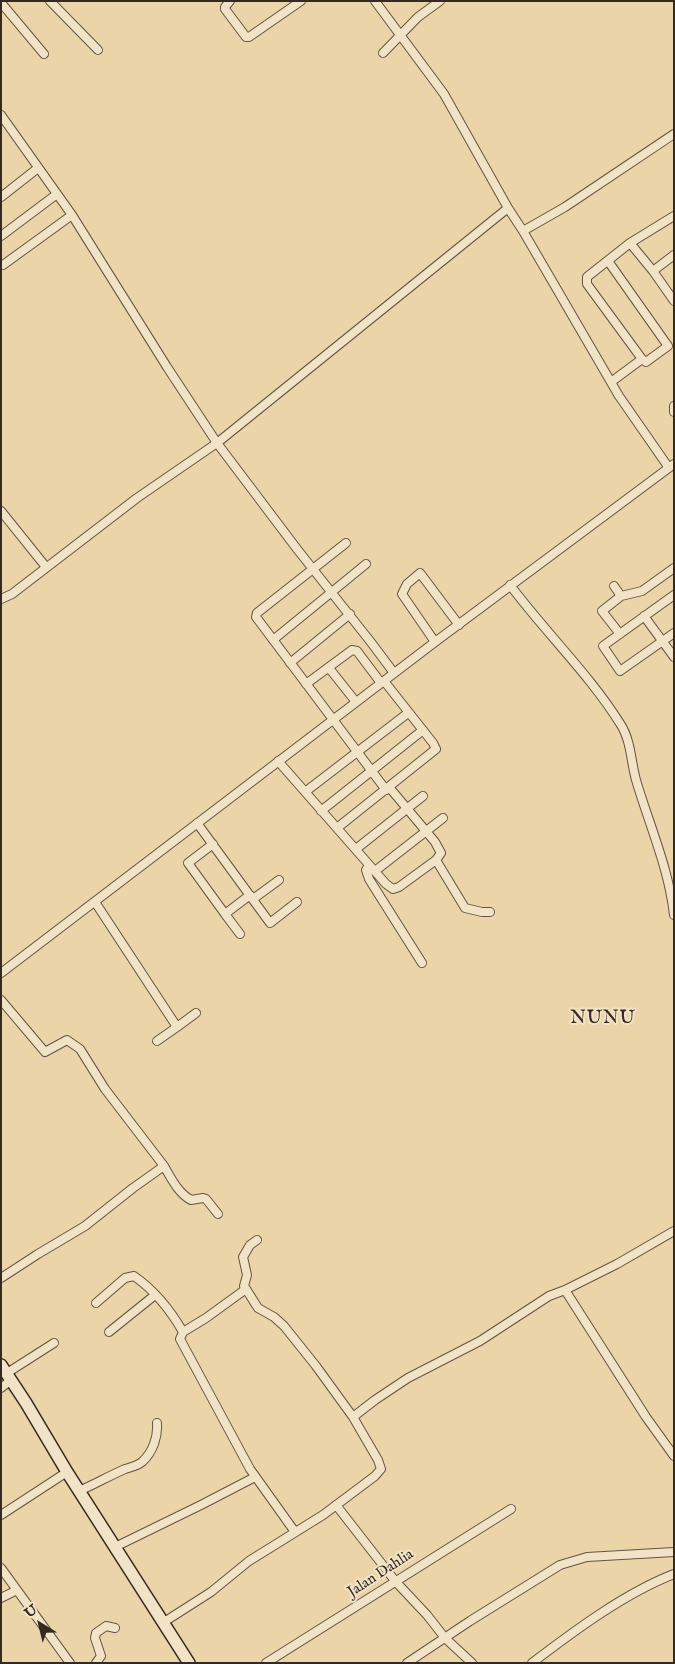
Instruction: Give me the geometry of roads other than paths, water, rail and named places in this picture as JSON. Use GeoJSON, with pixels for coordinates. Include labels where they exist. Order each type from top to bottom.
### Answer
{"type":"FeatureCollection","features":[{"type":"Feature","properties":{"kind":"main road"},"geometry":{"type":"LineString","coordinates":[[6,1373],[189,1663]]}},
{"type":"Feature","properties":{"kind":"street"},"geometry":{"type":"LineString","coordinates":[[50,1],[98,50]]}},
{"type":"Feature","properties":{"kind":"street"},"geometry":{"type":"LineString","coordinates":[[230,1],[225,9],[246,37],[249,37],[301,1]]}},
{"type":"Feature","properties":{"kind":"street"},"geometry":{"type":"LineString","coordinates":[[1,973],[510,585],[671,466],[612,382],[508,208],[444,94],[375,1]]}},
{"type":"Feature","properties":{"kind":"street"},"geometry":{"type":"LineString","coordinates":[[383,53],[418,16],[440,1]]}},
{"type":"Feature","properties":{"kind":"street"},"geometry":{"type":"LineString","coordinates":[[4,4],[44,54]]}},
{"type":"Feature","properties":{"kind":"street"},"geometry":{"type":"LineString","coordinates":[[1,116],[72,215],[217,443],[350,614],[394,674]]}},
{"type":"Feature","properties":{"kind":"street"},"geometry":{"type":"LineString","coordinates":[[523,232],[672,138]]}},
{"type":"Feature","properties":{"kind":"street"},"geometry":{"type":"LineString","coordinates":[[1,197],[38,168]]}},
{"type":"Feature","properties":{"kind":"street"},"geometry":{"type":"LineString","coordinates":[[1,236],[57,194]]}},
{"type":"Feature","properties":{"kind":"street"},"geometry":{"type":"LineString","coordinates":[[1,599],[12,594],[137,498],[217,443],[508,208]]}},
{"type":"Feature","properties":{"kind":"street"},"geometry":{"type":"LineString","coordinates":[[3,265],[72,215]]}},
{"type":"Feature","properties":{"kind":"street"},"geometry":{"type":"LineString","coordinates":[[608,261],[668,346],[646,362],[587,284],[587,277],[630,243],[674,216]]}},
{"type":"Feature","properties":{"kind":"street"},"geometry":{"type":"LineString","coordinates":[[630,243],[673,297]]}},
{"type":"Feature","properties":{"kind":"street"},"geometry":{"type":"LineString","coordinates":[[653,271],[674,255]]}},
{"type":"Feature","properties":{"kind":"street"},"geometry":{"type":"LineString","coordinates":[[612,382],[642,359]]}},
{"type":"Feature","properties":{"kind":"street"},"geometry":{"type":"LineString","coordinates":[[674,406],[674,412]]}},
{"type":"Feature","properties":{"kind":"street"},"geometry":{"type":"LineString","coordinates":[[1,511],[46,568]]}},
{"type":"Feature","properties":{"kind":"street"},"geometry":{"type":"LineString","coordinates":[[278,761],[390,888],[396,889],[440,856],[441,850],[407,808],[370,771],[257,619],[256,615],[346,543]]}},
{"type":"Feature","properties":{"kind":"street"},"geometry":{"type":"LineString","coordinates":[[273,640],[366,564]]}},
{"type":"Feature","properties":{"kind":"street"},"geometry":{"type":"LineString","coordinates":[[594,616],[621,596],[642,591],[674,568]]}},
{"type":"Feature","properties":{"kind":"street"},"geometry":{"type":"LineString","coordinates":[[435,642],[402,594],[407,584],[420,573],[459,625]]}},
{"type":"Feature","properties":{"kind":"street"},"geometry":{"type":"LineString","coordinates":[[510,585],[601,697],[621,725],[626,736],[636,779],[668,884],[674,915]]}},
{"type":"Feature","properties":{"kind":"street"},"geometry":{"type":"LineString","coordinates":[[614,586],[621,596]]}},
{"type":"Feature","properties":{"kind":"street"},"geometry":{"type":"LineString","coordinates":[[674,595],[603,646],[620,672],[674,633]]}},
{"type":"Feature","properties":{"kind":"street"},"geometry":{"type":"LineString","coordinates":[[602,610],[620,634]]}},
{"type":"Feature","properties":{"kind":"street"},"geometry":{"type":"LineString","coordinates":[[290,663],[350,614]]}},
{"type":"Feature","properties":{"kind":"street"},"geometry":{"type":"LineString","coordinates":[[644,616],[674,657]]}},
{"type":"Feature","properties":{"kind":"street"},"geometry":{"type":"LineString","coordinates":[[306,684],[347,653],[354,650],[436,747],[436,751],[337,828]]}},
{"type":"Feature","properties":{"kind":"street"},"geometry":{"type":"LineString","coordinates":[[329,668],[356,702]]}},
{"type":"Feature","properties":{"kind":"street"},"geometry":{"type":"LineString","coordinates":[[306,792],[408,713]]}},
{"type":"Feature","properties":{"kind":"street"},"geometry":{"type":"LineString","coordinates":[[321,811],[423,730]]}},
{"type":"Feature","properties":{"kind":"street"},"geometry":{"type":"LineString","coordinates":[[356,850],[422,796]]}},
{"type":"Feature","properties":{"kind":"street"},"geometry":{"type":"LineString","coordinates":[[422,964],[369,878],[366,870],[372,868],[443,818]]}},
{"type":"Feature","properties":{"kind":"street"},"geometry":{"type":"LineString","coordinates":[[197,823],[270,923],[296,902]]}},
{"type":"Feature","properties":{"kind":"street"},"geometry":{"type":"LineString","coordinates":[[212,844],[188,863],[240,934]]}},
{"type":"Feature","properties":{"kind":"street"},"geometry":{"type":"LineString","coordinates":[[436,860],[465,908],[490,912]]}},
{"type":"Feature","properties":{"kind":"street"},"geometry":{"type":"LineString","coordinates":[[225,914],[279,880]]}},
{"type":"Feature","properties":{"kind":"street"},"geometry":{"type":"LineString","coordinates":[[95,902],[177,1027]]}},
{"type":"Feature","properties":{"kind":"street"},"geometry":{"type":"LineString","coordinates":[[1,1000],[46,1052],[68,1040],[80,1048],[106,1088],[164,1166],[178,1190],[191,1200],[206,1199],[218,1214]]}},
{"type":"Feature","properties":{"kind":"street"},"geometry":{"type":"LineString","coordinates":[[157,1041],[196,1013]]}},
{"type":"Feature","properties":{"kind":"street"},"geometry":{"type":"LineString","coordinates":[[1,1278],[85,1226],[164,1166]]}},
{"type":"Feature","properties":{"kind":"street"},"geometry":{"type":"LineString","coordinates":[[353,1417],[408,1378],[480,1341],[549,1296],[617,1264],[674,1230]]}},
{"type":"Feature","properties":{"kind":"street"},"geometry":{"type":"LineString","coordinates":[[164,1622],[211,1592],[249,1561],[336,1505],[375,1476],[380,1469],[378,1460],[353,1417],[291,1334],[278,1320],[258,1308],[244,1286],[247,1273],[243,1257],[250,1245],[257,1240]]}},
{"type":"Feature","properties":{"kind":"street"},"geometry":{"type":"LineString","coordinates":[[96,1303],[125,1278],[130,1275],[136,1276],[174,1317],[184,1332]]}},
{"type":"Feature","properties":{"kind":"street"},"geometry":{"type":"LineString","coordinates":[[246,1288],[184,1332],[180,1339],[185,1352],[254,1477],[295,1532]]}},
{"type":"Feature","properties":{"kind":"street"},"geometry":{"type":"LineString","coordinates":[[565,1290],[646,1417],[674,1456]]}},
{"type":"Feature","properties":{"kind":"street"},"geometry":{"type":"LineString","coordinates":[[108,1332],[155,1295]]}},
{"type":"Feature","properties":{"kind":"street"},"geometry":{"type":"LineString","coordinates":[[1,1388],[6,1373],[54,1343]]}},
{"type":"Feature","properties":{"kind":"street"},"geometry":{"type":"LineString","coordinates":[[79,1490],[143,1461],[154,1445],[158,1432],[157,1423]]}},
{"type":"Feature","properties":{"kind":"street"},"geometry":{"type":"LineString","coordinates":[[1,1515],[67,1472]]}},
{"type":"Feature","properties":{"kind":"street"},"geometry":{"type":"LineString","coordinates":[[115,1547],[192,1510],[254,1477]]}},
{"type":"Feature","properties":{"kind":"street"},"geometry":{"type":"LineString","coordinates":[[336,1505],[396,1582],[445,1638],[472,1663]]}},
{"type":"Feature","properties":{"kind":"street","name":"Jalan Dahlia"},"geometry":{"type":"LineString","coordinates":[[266,1663],[511,1510]]}},
{"type":"Feature","properties":{"kind":"street"},"geometry":{"type":"LineString","coordinates":[[407,1663],[544,1574],[573,1560],[609,1555],[674,1552]]}},
{"type":"Feature","properties":{"kind":"street"},"geometry":{"type":"LineString","coordinates":[[1,1568],[70,1663]]}},
{"type":"Feature","properties":{"kind":"street"},"geometry":{"type":"LineString","coordinates":[[532,1663],[653,1582],[674,1574]]}},
{"type":"Feature","properties":{"kind":"street"},"geometry":{"type":"LineString","coordinates":[[1,1598],[17,1590]]}},
{"type":"Feature","properties":{"kind":"street"},"geometry":{"type":"LineString","coordinates":[[96,1663],[101,1656],[95,1638],[96,1633],[106,1626],[115,1628]]}},
{"type":"Feature","properties":{"kind":"district","name":"NUNU"},"geometry":{"type":"Point","coordinates":[603,1019]}}]}
